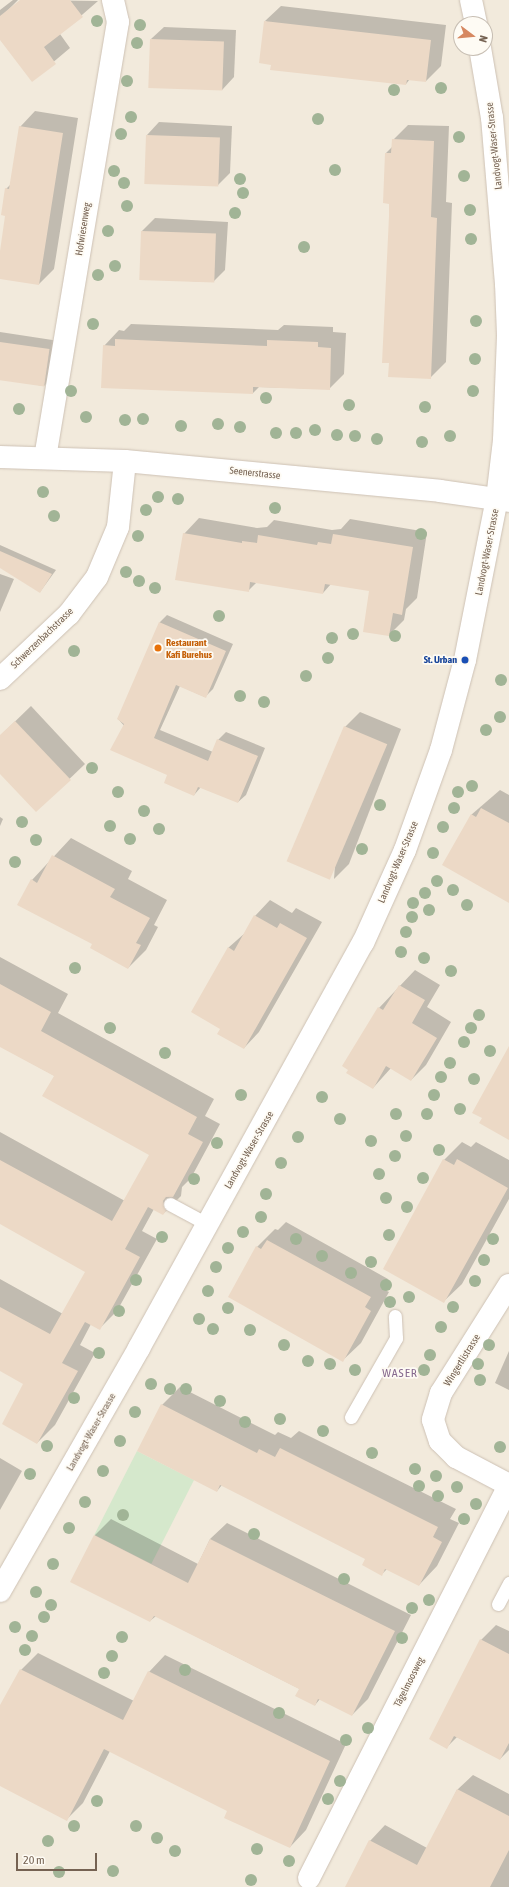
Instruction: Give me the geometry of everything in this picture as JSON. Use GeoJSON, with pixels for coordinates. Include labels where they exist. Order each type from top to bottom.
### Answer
{"type":"FeatureCollection","features":[{"type":"Feature","properties":{"kind":"street","name":"Hofwiesenweg"},"geometry":{"type":"LineString","coordinates":[[45,458],[118,22],[113,0]]}},
{"type":"Feature","properties":{"kind":"street"},"geometry":{"type":"LineString","coordinates":[[471,0],[474,16]]}},
{"type":"Feature","properties":{"kind":"street","name":"Landvogt-Waser-Strasse"},"geometry":{"type":"LineString","coordinates":[[3,1578],[207,1224],[363,943],[405,850],[453,710],[503,500],[508,336],[506,284],[492,118],[481,56]]}},
{"type":"Feature","properties":{"kind":"street","name":"Seenerstrasse"},"geometry":{"type":"LineString","coordinates":[[0,457],[125,461],[503,500]]}},
{"type":"Feature","properties":{"kind":"street","name":"Schwerzenbachstrasse"},"geometry":{"type":"LineString","coordinates":[[0,679],[69,614],[97,577],[118,527],[125,461]]}},
{"type":"Feature","properties":{"kind":"street","name":"Wingertlistrasse"},"geometry":{"type":"LineString","coordinates":[[509,1285],[441,1393],[433,1420],[440,1441],[456,1457],[509,1486]]}},
{"type":"Feature","properties":{"kind":"street","name":"Tägelmoosweg"},"geometry":{"type":"LineString","coordinates":[[309,1878],[509,1486]]}},
{"type":"Feature","properties":{"kind":"lane"},"geometry":{"type":"LineString","coordinates":[[170,1204],[207,1224]]}},
{"type":"Feature","properties":{"kind":"lane"},"geometry":{"type":"LineString","coordinates":[[351,1417],[396,1338],[395,1316]]}},
{"type":"Feature","properties":{"kind":"lane"},"geometry":{"type":"LineString","coordinates":[[498,1604],[509,1583]]}},
{"type":"Feature","properties":{"kind":"shaded area"},"geometry":{"type":"Polygon","coordinates":[[[0,0],[509,0],[509,1887],[0,1887],[0,0]]]}},
{"type":"Feature","properties":{"kind":"green space"},"geometry":{"type":"Polygon","coordinates":[[[137,1451],[194,1480],[151,1564],[94,1535],[137,1451]]]}},
{"type":"Feature","properties":{"kind":"building"},"geometry":{"type":"Polygon","coordinates":[[[20,0],[70,0],[83,17],[44,47],[56,64],[32,82],[0,40],[0,16],[20,0]]]}},
{"type":"Feature","properties":{"kind":"building"},"geometry":{"type":"Polygon","coordinates":[[[264,21],[431,40],[426,82],[407,80],[406,85],[270,70],[271,65],[259,63],[264,21]]]}},
{"type":"Feature","properties":{"kind":"building"},"geometry":{"type":"Polygon","coordinates":[[[150,39],[224,42],[222,91],[148,88],[150,39]]]}},
{"type":"Feature","properties":{"kind":"building"},"geometry":{"type":"Polygon","coordinates":[[[19,126],[63,133],[39,285],[0,279],[0,251],[5,216],[1,215],[5,188],[9,189],[19,126]]]}},
{"type":"Feature","properties":{"kind":"building"},"geometry":{"type":"Polygon","coordinates":[[[146,135],[220,138],[218,187],[144,184],[146,135]]]}},
{"type":"Feature","properties":{"kind":"building"},"geometry":{"type":"Polygon","coordinates":[[[392,139],[434,141],[431,217],[437,218],[431,379],[388,377],[389,363],[382,363],[389,216],[389,204],[383,203],[385,153],[391,153],[392,139]]]}},
{"type":"Feature","properties":{"kind":"building"},"geometry":{"type":"Polygon","coordinates":[[[141,231],[216,234],[214,283],[139,280],[141,231]]]}},
{"type":"Feature","properties":{"kind":"building"},"geometry":{"type":"Polygon","coordinates":[[[115,339],[267,346],[267,340],[318,342],[318,347],[331,348],[330,390],[253,387],[253,394],[101,388],[103,345],[115,346],[115,339]]]}},
{"type":"Feature","properties":{"kind":"building"},"geometry":{"type":"Polygon","coordinates":[[[0,342],[50,349],[44,387],[0,380],[0,342]]]}},
{"type":"Feature","properties":{"kind":"building"},"geometry":{"type":"Polygon","coordinates":[[[183,533],[242,543],[242,541],[257,543],[258,535],[317,545],[318,542],[331,544],[333,534],[413,547],[402,615],[393,613],[389,636],[363,632],[369,591],[325,584],[323,594],[250,582],[249,592],[175,580],[183,533]]]}},
{"type":"Feature","properties":{"kind":"building"},"geometry":{"type":"Polygon","coordinates":[[[0,551],[52,574],[40,593],[0,568],[0,551]]]}},
{"type":"Feature","properties":{"kind":"building"},"geometry":{"type":"Polygon","coordinates":[[[159,622],[226,651],[206,698],[176,685],[154,738],[208,761],[217,739],[258,756],[238,803],[198,787],[194,796],[164,783],[167,775],[110,750],[124,724],[117,719],[159,622]]]}},
{"type":"Feature","properties":{"kind":"building"},"geometry":{"type":"Polygon","coordinates":[[[15,721],[71,780],[36,812],[0,774],[0,735],[15,721]]]}},
{"type":"Feature","properties":{"kind":"building"},"geometry":{"type":"Polygon","coordinates":[[[344,726],[387,744],[330,880],[287,861],[344,726]]]}},
{"type":"Feature","properties":{"kind":"building"},"geometry":{"type":"Polygon","coordinates":[[[481,808],[509,823],[509,903],[442,865],[471,814],[476,817],[481,808]]]}},
{"type":"Feature","properties":{"kind":"building"},"geometry":{"type":"Polygon","coordinates":[[[52,855],[115,889],[110,897],[150,918],[136,943],[141,945],[128,969],[90,948],[92,944],[17,905],[31,879],[37,883],[52,855]]]}},
{"type":"Feature","properties":{"kind":"building"},"geometry":{"type":"Polygon","coordinates":[[[254,915],[277,928],[280,923],[307,938],[244,1049],[217,1034],[220,1029],[191,1012],[228,947],[234,951],[254,915]]]}},
{"type":"Feature","properties":{"kind":"building"},"geometry":{"type":"Polygon","coordinates":[[[0,984],[51,1012],[41,1031],[197,1117],[188,1134],[203,1142],[173,1197],[166,1197],[163,1201],[166,1211],[163,1215],[148,1207],[125,1249],[140,1257],[100,1330],[85,1322],[62,1363],[78,1371],[37,1444],[2,1424],[23,1384],[0,1371],[0,1307],[50,1334],[85,1272],[0,1224],[0,1160],[112,1221],[149,1155],[42,1096],[54,1076],[0,1047],[0,984]]]}},
{"type":"Feature","properties":{"kind":"building"},"geometry":{"type":"Polygon","coordinates":[[[399,985],[425,1000],[412,1023],[437,1038],[411,1081],[386,1066],[373,1089],[346,1073],[348,1070],[342,1066],[378,1007],[383,1010],[399,985]]]}},
{"type":"Feature","properties":{"kind":"building"},"geometry":{"type":"Polygon","coordinates":[[[509,1046],[509,1140],[479,1123],[482,1118],[472,1113],[509,1046]]]}},
{"type":"Feature","properties":{"kind":"building"},"geometry":{"type":"Polygon","coordinates":[[[443,1159],[454,1165],[457,1159],[508,1188],[444,1303],[383,1269],[443,1159]]]}},
{"type":"Feature","properties":{"kind":"building"},"geometry":{"type":"Polygon","coordinates":[[[267,1240],[371,1297],[365,1307],[371,1311],[343,1362],[228,1297],[256,1246],[261,1249],[267,1240]]]}},
{"type":"Feature","properties":{"kind":"building"},"geometry":{"type":"Polygon","coordinates":[[[161,1404],[257,1453],[259,1449],[275,1457],[280,1448],[438,1527],[433,1537],[442,1542],[419,1586],[385,1569],[382,1576],[362,1565],[365,1559],[220,1485],[217,1492],[137,1451],[161,1404]]]}},
{"type":"Feature","properties":{"kind":"building"},"geometry":{"type":"Polygon","coordinates":[[[94,1535],[188,1583],[210,1539],[395,1631],[352,1716],[318,1699],[315,1706],[295,1696],[299,1689],[154,1616],[150,1622],[70,1582],[94,1535]]]}},
{"type":"Feature","properties":{"kind":"building"},"geometry":{"type":"Polygon","coordinates":[[[480,1639],[509,1654],[509,1743],[500,1760],[454,1736],[447,1749],[429,1739],[480,1639]]]}},
{"type":"Feature","properties":{"kind":"building"},"geometry":{"type":"Polygon","coordinates":[[[20,1669],[123,1720],[148,1671],[330,1761],[290,1848],[224,1818],[227,1811],[104,1749],[67,1821],[0,1786],[0,1705],[20,1669]]]}},
{"type":"Feature","properties":{"kind":"building"},"geometry":{"type":"Polygon","coordinates":[[[457,1789],[509,1816],[509,1850],[490,1887],[345,1887],[369,1840],[417,1865],[457,1789]]]}},
{"type":"Feature","properties":{"kind":"place","name":"Restaurant Kafi Burehus"},"geometry":{"type":"Point","coordinates":[158,648]}},
{"type":"Feature","properties":{"kind":"place","name":"St. Urban"},"geometry":{"type":"Point","coordinates":[465,660]}},
{"type":"Feature","properties":{"kind":"district","name":"WASER"},"geometry":{"type":"Point","coordinates":[400,1374]}}]}
